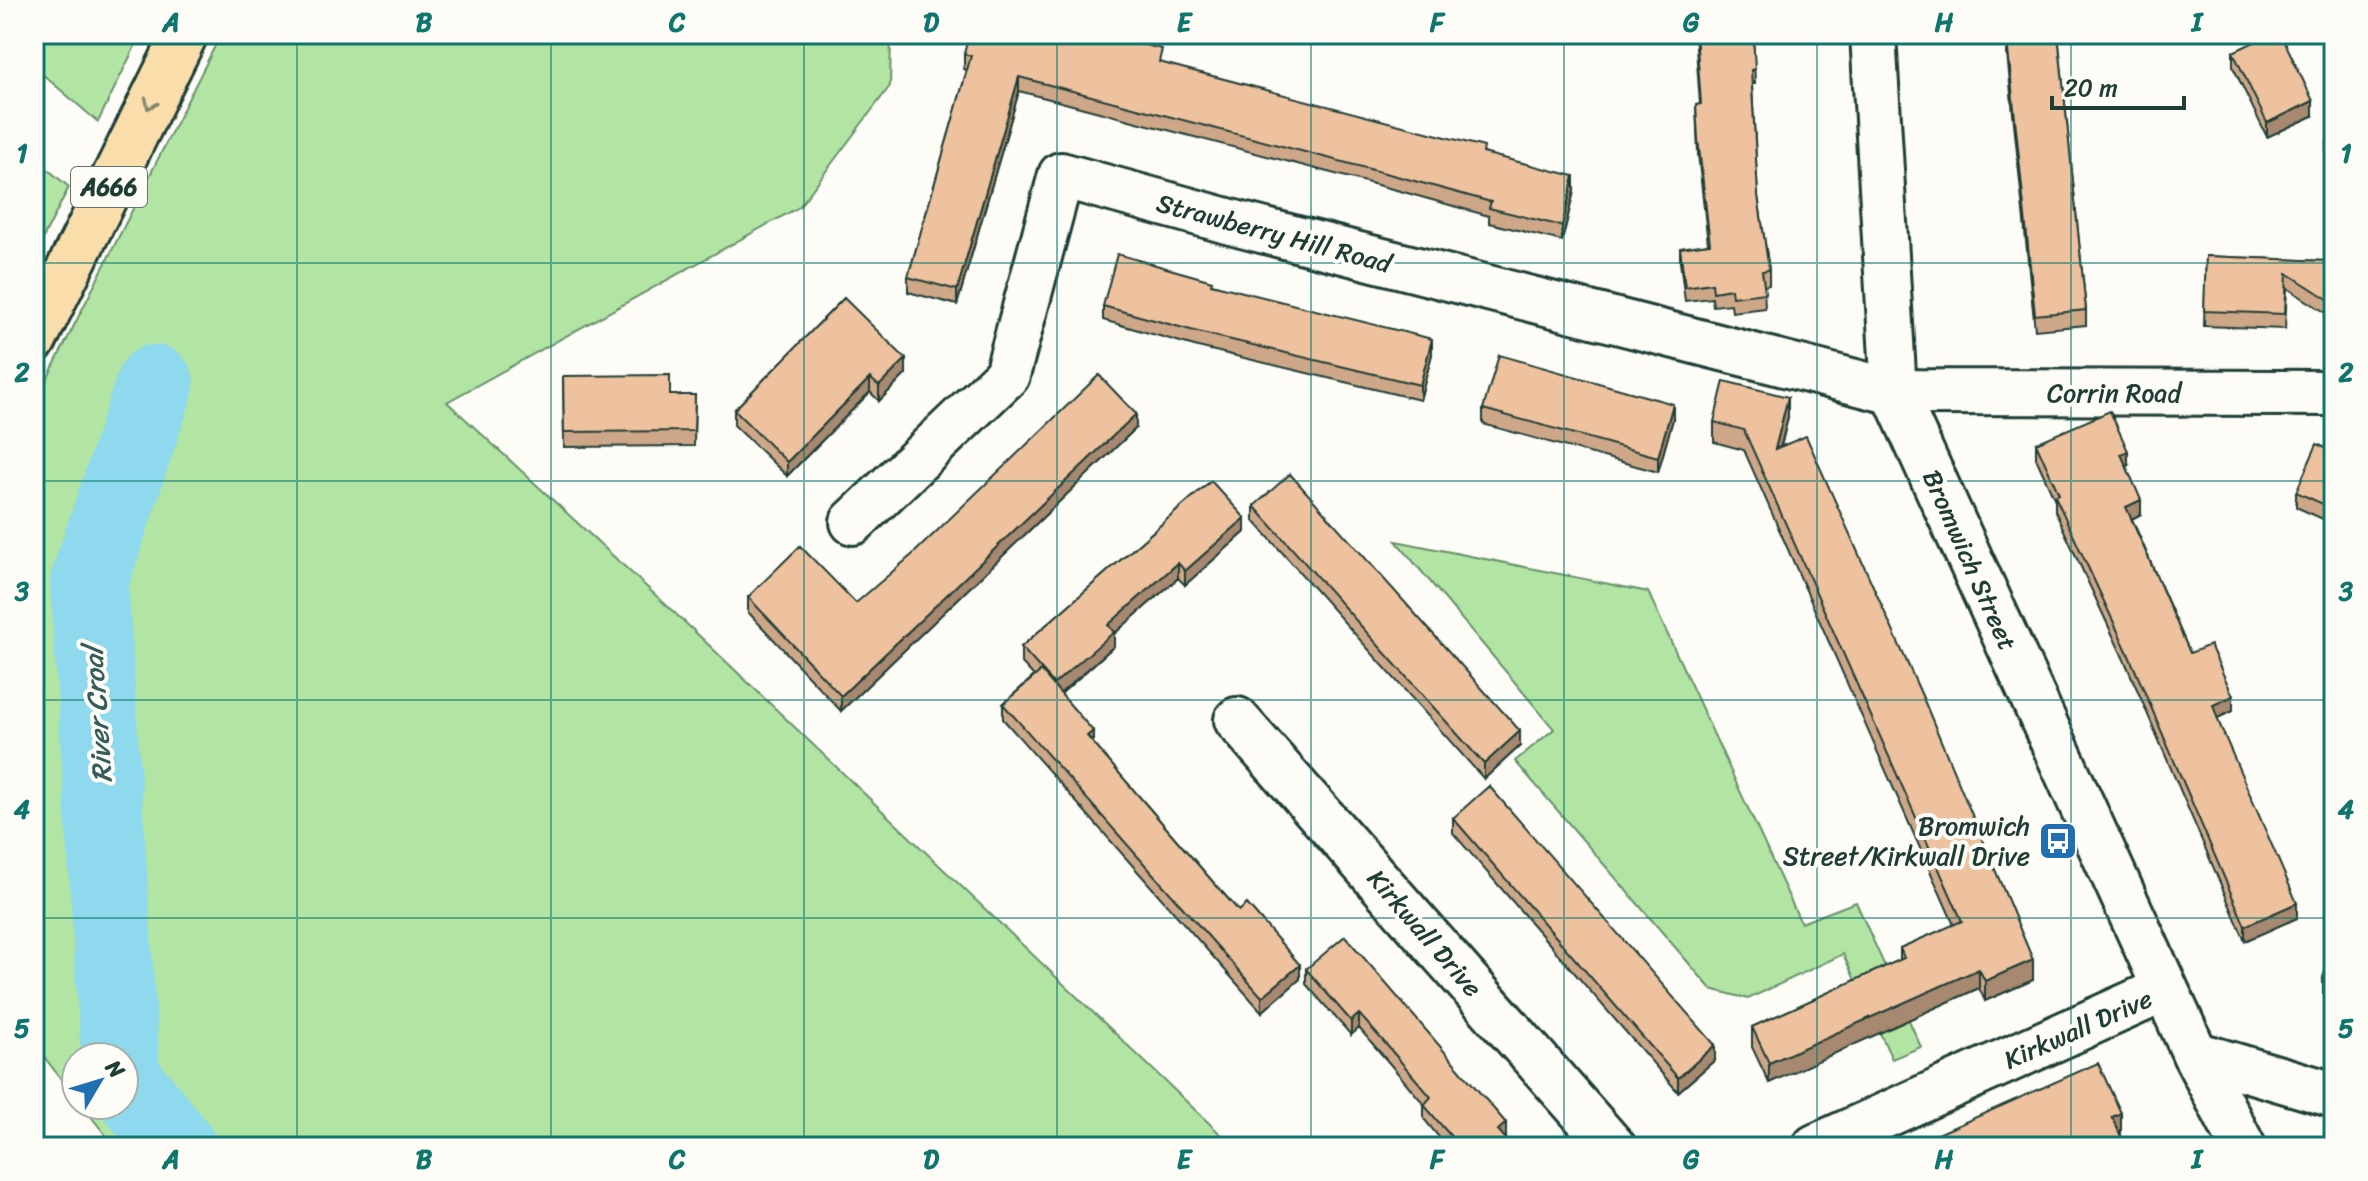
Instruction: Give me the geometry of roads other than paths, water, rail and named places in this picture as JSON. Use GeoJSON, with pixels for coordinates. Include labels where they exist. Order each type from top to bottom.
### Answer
{"type":"FeatureCollection","features":[{"type":"Feature","properties":{"kind":"highway","name":"A666"},"geometry":{"type":"LineString","coordinates":[[34,340],[185,34]]}},
{"type":"Feature","properties":{"kind":"street","name":"Bromwich Street"},"geometry":{"type":"LineString","coordinates":[[1873,34],[1894,392],[2195,1054],[2243,1147]]}},
{"type":"Feature","properties":{"kind":"street","name":"Strawberry Hill Road"},"geometry":{"type":"LineString","coordinates":[[853,522],[1007,375],[1061,175],[1257,229],[1894,392]]}},
{"type":"Feature","properties":{"kind":"street","name":"Corrin Road"},"geometry":{"type":"LineString","coordinates":[[1894,392],[2334,393]]}},
{"type":"Feature","properties":{"kind":"street","name":"Kirkwall Drive"},"geometry":{"type":"LineString","coordinates":[[1237,720],[1613,1147]]}},
{"type":"Feature","properties":{"kind":"street","name":"Kirkwall Drive"},"geometry":{"type":"LineString","coordinates":[[1815,1147],[2165,989]]}},
{"type":"Feature","properties":{"kind":"street"},"geometry":{"type":"LineString","coordinates":[[2195,1054],[2334,1095]]}},
{"type":"Feature","properties":{"kind":"waterway","name":"River Croal"},"geometry":{"type":"LineString","coordinates":[[119,1041],[89,582],[155,384]]}},
{"type":"Feature","properties":{"kind":"waterway","name":"River Croal"},"geometry":{"type":"LineString","coordinates":[[140,1100],[177,1147]]}},
{"type":"Feature","properties":{"kind":"place","name":"Bromwich Street/Kirkwall Drive"},"geometry":{"type":"Point","coordinates":[2058,841]}}]}
